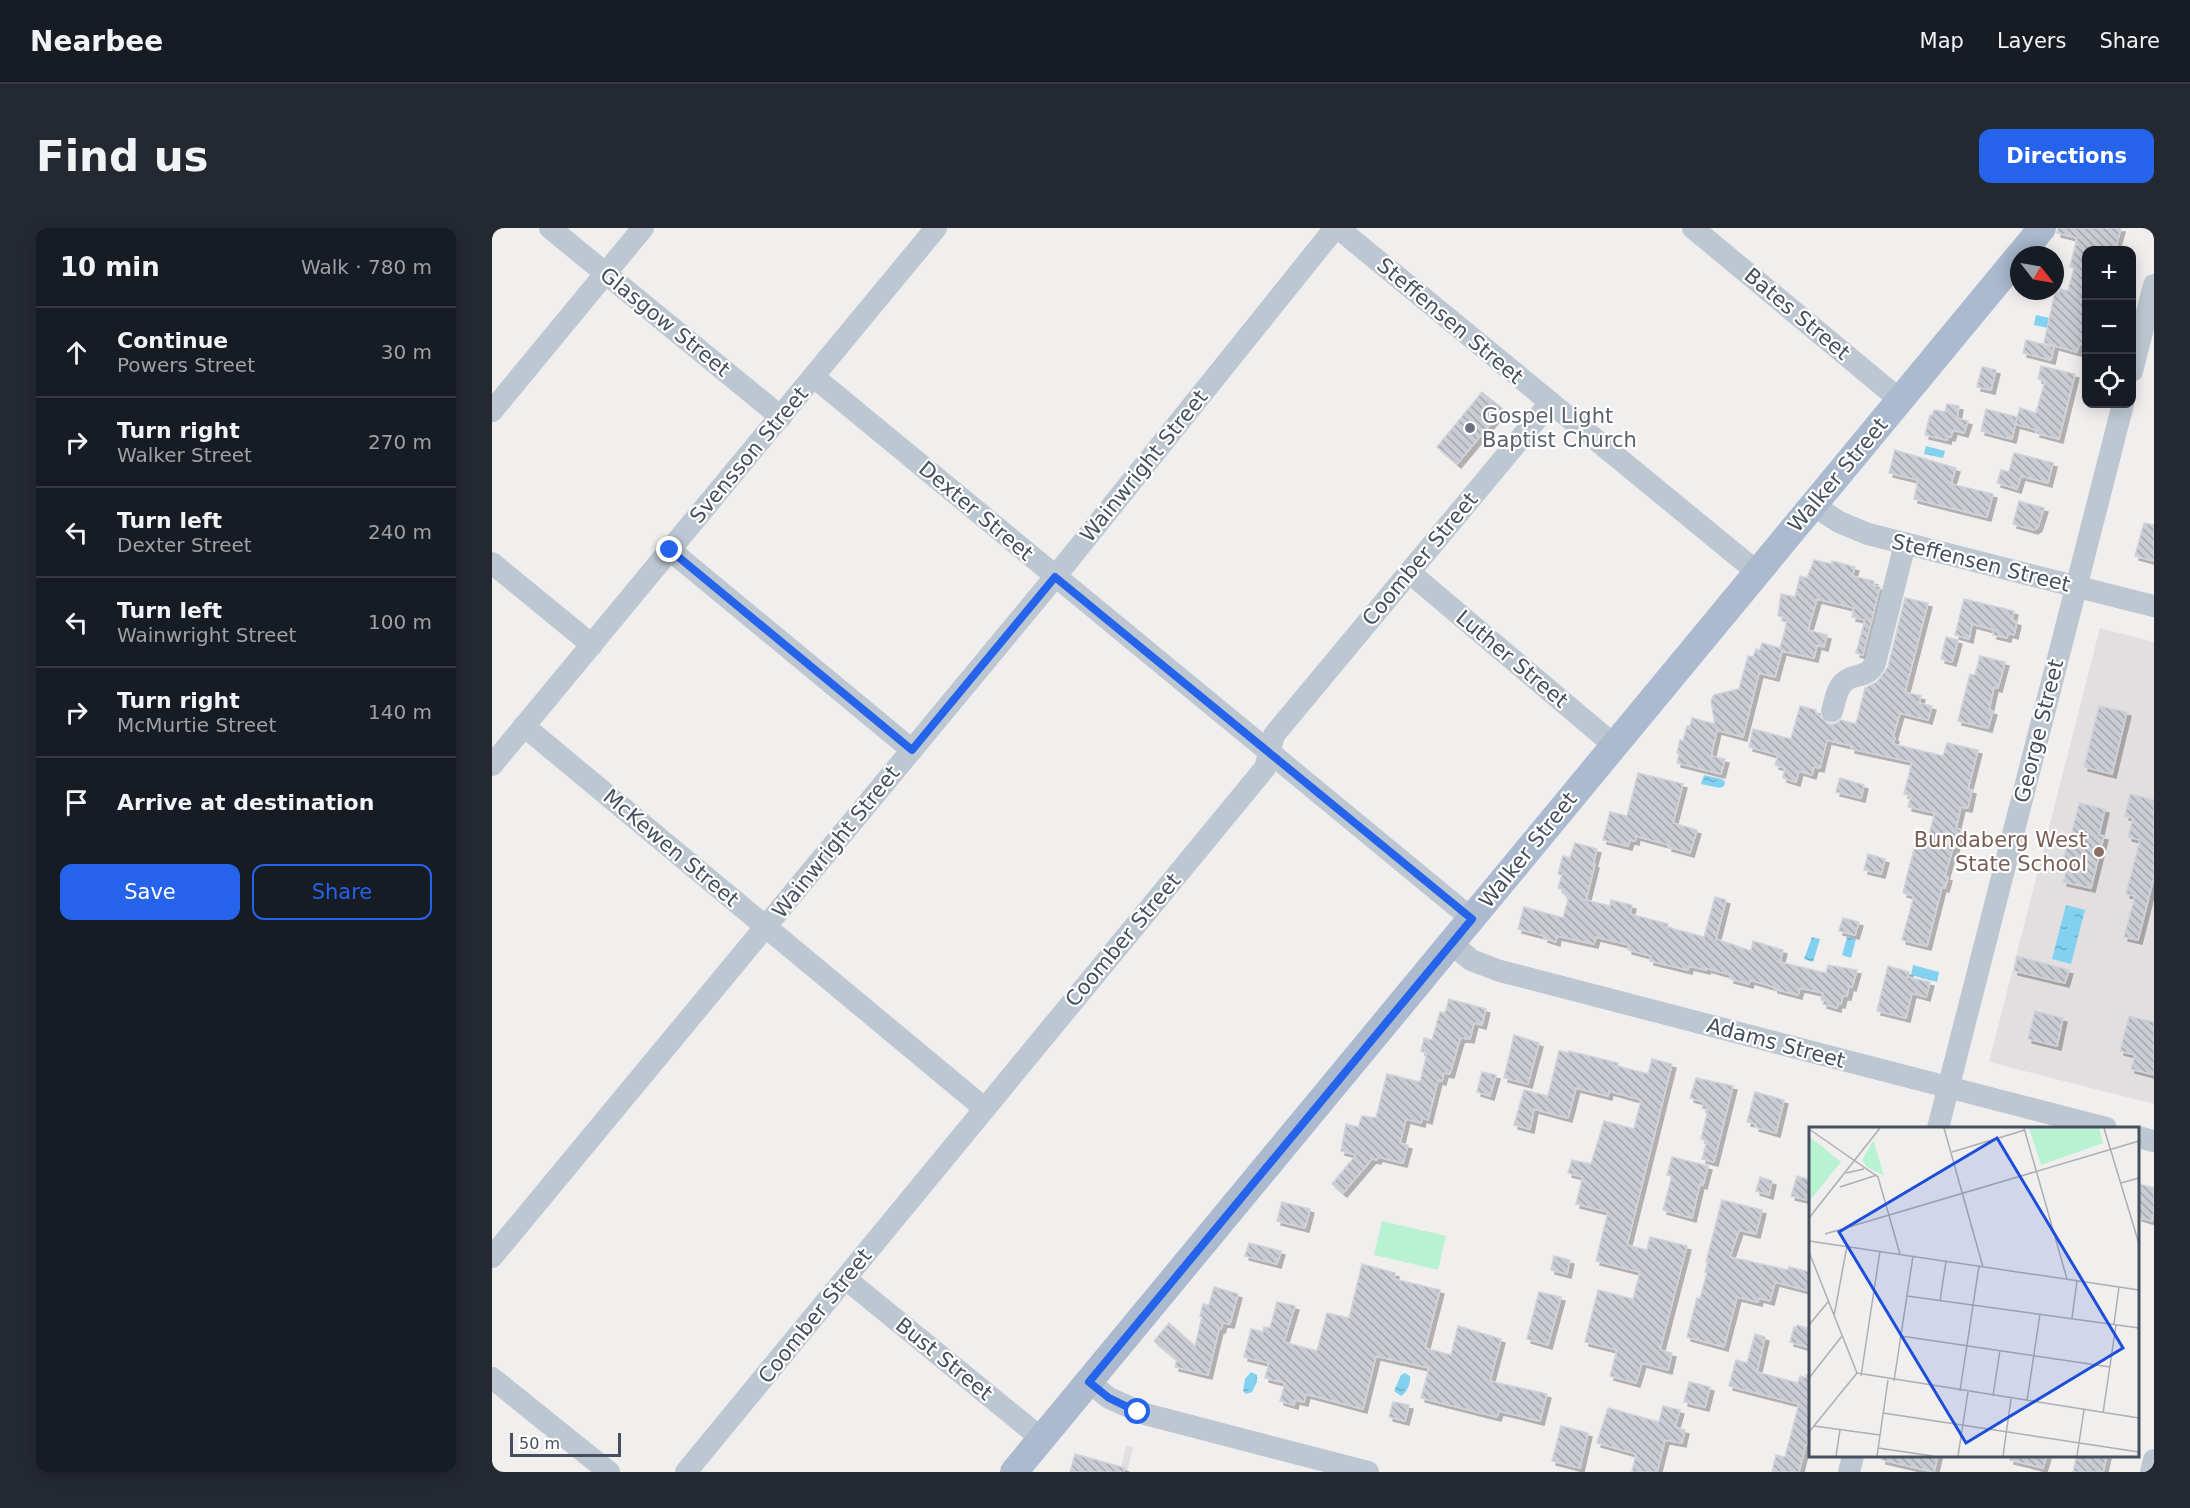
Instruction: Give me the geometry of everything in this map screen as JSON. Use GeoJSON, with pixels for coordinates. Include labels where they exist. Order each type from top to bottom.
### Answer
{"type":"FeatureCollection","features":[{"type":"Feature","properties":{"kind":"main road","name":"Walker Street"},"geometry":{"type":"LineString","coordinates":[[2028,246],[2042,228]]}},
{"type":"Feature","properties":{"kind":"main road","name":"Walker Street"},"geometry":{"type":"LineString","coordinates":[[1014,1472],[2010,268]]}},
{"type":"Feature","properties":{"kind":"street","name":"Glasgow Street"},"geometry":{"type":"LineString","coordinates":[[550,228],[781,417]]}},
{"type":"Feature","properties":{"kind":"street"},"geometry":{"type":"LineString","coordinates":[[492,411],[643,228]]}},
{"type":"Feature","properties":{"kind":"street","name":"Svensson Street"},"geometry":{"type":"LineString","coordinates":[[492,765],[936,228]]}},
{"type":"Feature","properties":{"kind":"street","name":"Steffensen Street"},"geometry":{"type":"LineString","coordinates":[[1336,228],[1758,572]]}},
{"type":"Feature","properties":{"kind":"street","name":"Wainwright Street"},"geometry":{"type":"LineString","coordinates":[[492,1257],[1055,577],[1336,228]]}},
{"type":"Feature","properties":{"kind":"street","name":"Bates Street"},"geometry":{"type":"LineString","coordinates":[[1693,228],[1900,400]]}},
{"type":"Feature","properties":{"kind":"street"},"geometry":{"type":"LineString","coordinates":[[2136,355],[2154,285]]}},
{"type":"Feature","properties":{"kind":"street","name":"Dexter Street"},"geometry":{"type":"LineString","coordinates":[[814,377],[1472,919]]}},
{"type":"Feature","properties":{"kind":"street","name":"Coomber Street"},"geometry":{"type":"LineString","coordinates":[[686,1472],[1265,768],[1274,735],[1550,403]]}},
{"type":"Feature","properties":{"kind":"street","name":"George Street"},"geometry":{"type":"LineString","coordinates":[[1938,1127],[2122,408]]}},
{"type":"Feature","properties":{"kind":"street","name":"Steffensen Street"},"geometry":{"type":"LineString","coordinates":[[1813,505],[1839,522],[1868,534],[2154,606]]}},
{"type":"Feature","properties":{"kind":"street"},"geometry":{"type":"LineString","coordinates":[[1832,711],[1837,693],[1843,683],[1869,672],[1875,663],[1905,544]]}},
{"type":"Feature","properties":{"kind":"street"},"geometry":{"type":"LineString","coordinates":[[670,550],[912,750]]}},
{"type":"Feature","properties":{"kind":"street"},"geometry":{"type":"LineString","coordinates":[[492,563],[591,645]]}},
{"type":"Feature","properties":{"kind":"street","name":"Luther Street"},"geometry":{"type":"LineString","coordinates":[[1408,572],[1615,746]]}},
{"type":"Feature","properties":{"kind":"street","name":"McKewen Street"},"geometry":{"type":"LineString","coordinates":[[524,726],[984,1108]]}},
{"type":"Feature","properties":{"kind":"street","name":"Adams Street"},"geometry":{"type":"LineString","coordinates":[[1452,944],[1471,960],[1500,971],[2102,1127]]}},
{"type":"Feature","properties":{"kind":"street"},"geometry":{"type":"LineString","coordinates":[[2139,1137],[2154,1141]]}},
{"type":"Feature","properties":{"kind":"street","name":"Bust Street"},"geometry":{"type":"LineString","coordinates":[[846,1279],[1042,1439]]}},
{"type":"Feature","properties":{"kind":"street"},"geometry":{"type":"LineString","coordinates":[[492,1378],[609,1472]]}},
{"type":"Feature","properties":{"kind":"street"},"geometry":{"type":"LineString","coordinates":[[1089,1382],[1109,1398],[1145,1414],[1368,1472]]}},
{"type":"Feature","properties":{"kind":"street"},"geometry":{"type":"LineString","coordinates":[[1849,1472],[1853,1457]]}},
{"type":"Feature","properties":{"kind":"street"},"geometry":{"type":"LineString","coordinates":[[2151,1472],[2154,1460]]}},
{"type":"Feature","properties":{"kind":"shaded area","name":"Bundaberg West State School"},"geometry":{"type":"Polygon","coordinates":[[[2100,628],[2154,642],[2154,1104],[1989,1062],[2100,628]]]}},
{"type":"Feature","properties":{"kind":"shaded area"},"geometry":{"type":"Polygon","coordinates":[[[1126,1446],[1133,1447],[1127,1472],[1120,1472],[1126,1446]]]}},
{"type":"Feature","properties":{"kind":"green space"},"geometry":{"type":"Polygon","coordinates":[[[1382,1221],[1446,1236],[1438,1270],[1374,1255],[1382,1221]]]}},
{"type":"Feature","properties":{"kind":"water"},"geometry":{"type":"Polygon","coordinates":[[[2036,315],[2050,318],[2048,328],[2034,325],[2036,315]]]}},
{"type":"Feature","properties":{"kind":"water"},"geometry":{"type":"Polygon","coordinates":[[[1926,446],[1945,451],[1943,458],[1924,454],[1926,446]]]}},
{"type":"Feature","properties":{"kind":"water"},"geometry":{"type":"Polygon","coordinates":[[[1704,775],[1722,779],[1725,782],[1724,786],[1720,788],[1701,784],[1704,775]]]}},
{"type":"Feature","properties":{"kind":"water"},"geometry":{"type":"Polygon","coordinates":[[[2066,905],[2085,910],[2071,964],[2052,959],[2066,905]]]}},
{"type":"Feature","properties":{"kind":"water"},"geometry":{"type":"Polygon","coordinates":[[[1812,937],[1820,939],[1813,962],[1804,959],[1812,937]]]}},
{"type":"Feature","properties":{"kind":"water"},"geometry":{"type":"Polygon","coordinates":[[[1847,937],[1856,939],[1851,958],[1842,955],[1847,937]]]}},
{"type":"Feature","properties":{"kind":"water"},"geometry":{"type":"Polygon","coordinates":[[[1913,965],[1939,972],[1937,982],[1911,975],[1913,965]]]}},
{"type":"Feature","properties":{"kind":"water"},"geometry":{"type":"Polygon","coordinates":[[[1251,1372],[1257,1375],[1257,1382],[1252,1392],[1246,1394],[1243,1391],[1245,1379],[1251,1372]]]}},
{"type":"Feature","properties":{"kind":"water"},"geometry":{"type":"Polygon","coordinates":[[[1405,1373],[1410,1376],[1410,1381],[1407,1390],[1401,1396],[1394,1391],[1401,1375],[1405,1373]]]}},
{"type":"Feature","properties":{"kind":"building"},"geometry":{"type":"Polygon","coordinates":[[[2058,228],[2121,228],[2116,246],[2082,246],[2082,344],[2079,344],[2077,352],[2044,343],[2053,300],[2064,300],[2064,290],[2068,291],[2074,268],[2070,267],[2077,238],[2057,233],[2058,228]]]}},
{"type":"Feature","properties":{"kind":"building"},"geometry":{"type":"Polygon","coordinates":[[[2026,340],[2054,347],[2051,360],[2023,353],[2026,340]]]}},
{"type":"Feature","properties":{"kind":"building"},"geometry":{"type":"Polygon","coordinates":[[[2041,366],[2075,374],[2059,439],[2015,424],[2020,408],[2036,413],[2045,381],[2038,379],[2041,366]]]}},
{"type":"Feature","properties":{"kind":"building"},"geometry":{"type":"Polygon","coordinates":[[[1982,367],[1996,370],[1991,390],[1977,387],[1982,367]]]}},
{"type":"Feature","properties":{"kind":"building","name":"Gospel Light Baptist Church"},"geometry":{"type":"Polygon","coordinates":[[[1482,392],[1503,409],[1457,464],[1437,447],[1482,392]]]}},
{"type":"Feature","properties":{"kind":"building"},"geometry":{"type":"Polygon","coordinates":[[[1947,404],[1959,406],[1957,418],[1968,421],[1964,433],[1953,430],[1951,437],[1948,436],[1947,440],[1925,435],[1930,415],[1932,416],[1934,410],[1945,412],[1947,404]]]}},
{"type":"Feature","properties":{"kind":"building"},"geometry":{"type":"Polygon","coordinates":[[[1986,409],[2017,417],[2012,439],[1981,431],[1986,409]]]}},
{"type":"Feature","properties":{"kind":"building"},"geometry":{"type":"Polygon","coordinates":[[[1895,450],[1956,468],[1951,484],[1993,494],[1987,517],[1914,499],[1918,480],[1889,473],[1895,450]]]}},
{"type":"Feature","properties":{"kind":"building"},"geometry":{"type":"Polygon","coordinates":[[[2014,453],[2053,463],[2048,483],[2021,476],[2017,489],[1997,483],[2001,470],[2009,472],[2014,453]]]}},
{"type":"Feature","properties":{"kind":"building"},"geometry":{"type":"Polygon","coordinates":[[[2019,501],[2044,508],[2038,527],[2034,530],[2013,524],[2019,501]]]}},
{"type":"Feature","properties":{"kind":"building"},"geometry":{"type":"Polygon","coordinates":[[[2144,523],[2154,525],[2154,561],[2135,556],[2144,523]]]}},
{"type":"Feature","properties":{"kind":"building"},"geometry":{"type":"Polygon","coordinates":[[[1814,560],[1832,564],[1832,561],[1855,567],[1852,576],[1874,581],[1873,585],[1880,587],[1863,655],[1856,653],[1865,620],[1852,617],[1854,608],[1817,599],[1808,630],[1827,635],[1824,647],[1817,645],[1814,658],[1782,651],[1775,677],[1759,673],[1743,737],[1717,730],[1711,756],[1725,759],[1721,774],[1677,763],[1680,740],[1683,741],[1692,718],[1715,724],[1711,701],[1714,695],[1739,689],[1748,656],[1753,657],[1756,649],[1760,650],[1762,643],[1780,648],[1787,622],[1782,621],[1783,617],[1778,616],[1781,594],[1795,597],[1800,576],[1807,578],[1814,560]]]}},
{"type":"Feature","properties":{"kind":"building"},"geometry":{"type":"Polygon","coordinates":[[[1905,598],[1928,603],[1905,692],[1921,696],[1919,703],[1932,706],[1928,720],[1900,713],[1893,744],[1943,756],[1947,743],[1978,750],[1968,789],[1972,790],[1968,808],[1961,807],[1956,828],[1961,830],[1955,848],[1953,848],[1945,876],[1948,877],[1945,888],[1942,887],[1927,946],[1902,940],[1914,896],[1903,893],[1908,872],[1916,842],[1926,845],[1935,813],[1908,807],[1911,796],[1904,794],[1912,762],[1851,749],[1852,746],[1827,740],[1820,768],[1814,767],[1812,775],[1799,771],[1796,782],[1783,778],[1785,768],[1775,765],[1778,755],[1749,747],[1753,729],[1791,739],[1800,706],[1816,710],[1816,714],[1828,724],[1835,724],[1841,720],[1856,724],[1865,688],[1877,682],[1888,667],[1905,598]]]}},
{"type":"Feature","properties":{"kind":"building"},"geometry":{"type":"Polygon","coordinates":[[[1964,599],[2014,611],[2012,620],[2017,622],[2014,635],[2008,633],[2007,638],[1993,635],[1994,630],[1972,624],[1969,639],[1955,635],[1964,599]]]}},
{"type":"Feature","properties":{"kind":"building"},"geometry":{"type":"Polygon","coordinates":[[[1946,637],[1958,640],[1952,662],[1941,659],[1946,637]]]}},
{"type":"Feature","properties":{"kind":"building"},"geometry":{"type":"Polygon","coordinates":[[[1980,656],[2005,662],[1998,688],[1994,687],[1989,710],[1993,711],[1988,728],[1958,721],[1970,674],[1975,675],[1980,656]]]}},
{"type":"Feature","properties":{"kind":"building"},"geometry":{"type":"Polygon","coordinates":[[[2099,706],[2127,712],[2112,774],[2084,767],[2099,706]]]}},
{"type":"Feature","properties":{"kind":"building"},"geometry":{"type":"Polygon","coordinates":[[[1638,773],[1683,784],[1673,823],[1697,830],[1690,853],[1636,836],[1635,841],[1630,840],[1628,846],[1603,840],[1610,812],[1627,816],[1638,773]]]}},
{"type":"Feature","properties":{"kind":"building"},"geometry":{"type":"Polygon","coordinates":[[[1840,778],[1864,785],[1861,798],[1836,792],[1840,778]]]}},
{"type":"Feature","properties":{"kind":"building"},"geometry":{"type":"Polygon","coordinates":[[[2130,794],[2154,800],[2154,877],[2138,940],[2124,937],[2135,896],[2126,894],[2140,840],[2128,837],[2133,818],[2125,816],[2130,794]]]}},
{"type":"Feature","properties":{"kind":"building"},"geometry":{"type":"Polygon","coordinates":[[[2079,803],[2105,809],[2099,835],[2104,836],[2091,888],[2063,882],[2068,863],[2063,862],[2079,803]]]}},
{"type":"Feature","properties":{"kind":"building"},"geometry":{"type":"Polygon","coordinates":[[[1575,843],[1597,849],[1586,900],[1610,906],[1611,900],[1632,905],[1630,914],[1704,937],[1715,897],[1726,900],[1716,939],[1751,951],[1753,941],[1783,950],[1780,962],[1826,973],[1828,965],[1857,970],[1852,987],[1849,986],[1847,996],[1843,996],[1837,1008],[1823,1004],[1824,1000],[1821,1000],[1823,993],[1800,988],[1798,995],[1750,980],[1749,984],[1730,979],[1731,975],[1706,968],[1706,970],[1689,966],[1688,970],[1650,961],[1651,956],[1628,950],[1629,945],[1596,937],[1594,944],[1557,936],[1556,942],[1544,938],[1545,936],[1518,929],[1524,907],[1563,918],[1569,896],[1563,894],[1564,890],[1558,888],[1562,875],[1558,874],[1563,856],[1570,858],[1575,843]]]}},
{"type":"Feature","properties":{"kind":"building"},"geometry":{"type":"Polygon","coordinates":[[[1868,854],[1885,859],[1881,874],[1864,870],[1868,854]]]}},
{"type":"Feature","properties":{"kind":"building"},"geometry":{"type":"Polygon","coordinates":[[[1843,918],[1859,922],[1855,935],[1839,931],[1843,918]]]}},
{"type":"Feature","properties":{"kind":"building"},"geometry":{"type":"Polygon","coordinates":[[[2017,956],[2069,970],[2065,983],[2014,971],[2017,956]]]}},
{"type":"Feature","properties":{"kind":"building"},"geometry":{"type":"Polygon","coordinates":[[[1888,966],[1909,972],[1907,977],[1930,982],[1926,997],[1912,993],[1906,1018],[1877,1011],[1888,966]]]}},
{"type":"Feature","properties":{"kind":"building"},"geometry":{"type":"Polygon","coordinates":[[[1449,999],[1486,1009],[1482,1025],[1474,1023],[1470,1039],[1460,1039],[1450,1074],[1444,1073],[1442,1081],[1438,1080],[1428,1120],[1422,1118],[1421,1123],[1406,1119],[1400,1143],[1408,1145],[1403,1163],[1378,1157],[1377,1160],[1372,1159],[1343,1193],[1332,1184],[1356,1155],[1341,1151],[1346,1124],[1358,1127],[1362,1116],[1376,1118],[1387,1074],[1420,1082],[1427,1053],[1421,1051],[1424,1038],[1432,1040],[1440,1012],[1445,1013],[1449,999]]]}},
{"type":"Feature","properties":{"kind":"building"},"geometry":{"type":"Polygon","coordinates":[[[2035,1011],[2063,1018],[2057,1046],[2028,1039],[2035,1011]]]}},
{"type":"Feature","properties":{"kind":"building"},"geometry":{"type":"Polygon","coordinates":[[[2129,1016],[2154,1022],[2154,1075],[2131,1069],[2135,1055],[2120,1051],[2129,1016]]]}},
{"type":"Feature","properties":{"kind":"building"},"geometry":{"type":"Polygon","coordinates":[[[1514,1035],[1539,1043],[1528,1084],[1504,1078],[1514,1035]]]}},
{"type":"Feature","properties":{"kind":"building"},"geometry":{"type":"Polygon","coordinates":[[[1559,1051],[1569,1053],[1569,1051],[1618,1063],[1617,1066],[1648,1074],[1652,1059],[1672,1064],[1627,1245],[1647,1250],[1650,1237],[1687,1246],[1660,1350],[1672,1353],[1668,1370],[1642,1363],[1636,1383],[1610,1376],[1617,1350],[1585,1342],[1598,1290],[1633,1299],[1640,1272],[1596,1261],[1608,1212],[1576,1204],[1583,1177],[1568,1173],[1572,1160],[1591,1164],[1604,1121],[1634,1129],[1641,1100],[1609,1091],[1608,1096],[1576,1088],[1568,1118],[1534,1109],[1530,1129],[1514,1125],[1524,1090],[1548,1096],[1559,1051]]]}},
{"type":"Feature","properties":{"kind":"building"},"geometry":{"type":"Polygon","coordinates":[[[1482,1072],[1496,1075],[1490,1096],[1477,1092],[1482,1072]]]}},
{"type":"Feature","properties":{"kind":"building"},"geometry":{"type":"Polygon","coordinates":[[[1696,1078],[1733,1086],[1714,1162],[1702,1159],[1707,1141],[1701,1139],[1708,1110],[1702,1108],[1704,1102],[1690,1098],[1696,1078]]]}},
{"type":"Feature","properties":{"kind":"building"},"geometry":{"type":"Polygon","coordinates":[[[1755,1092],[1784,1100],[1776,1133],[1755,1127],[1756,1124],[1747,1122],[1755,1092]]]}},
{"type":"Feature","properties":{"kind":"building"},"geometry":{"type":"Polygon","coordinates":[[[1672,1157],[1708,1166],[1703,1185],[1700,1184],[1692,1218],[1663,1210],[1672,1176],[1667,1175],[1672,1157]]]}},
{"type":"Feature","properties":{"kind":"building"},"geometry":{"type":"Polygon","coordinates":[[[1797,1176],[1809,1180],[1808,1200],[1791,1196],[1797,1176]]]}},
{"type":"Feature","properties":{"kind":"building"},"geometry":{"type":"Polygon","coordinates":[[[1760,1177],[1772,1181],[1769,1195],[1756,1191],[1760,1177]]]}},
{"type":"Feature","properties":{"kind":"building"},"geometry":{"type":"Polygon","coordinates":[[[2139,1184],[2154,1188],[2152,1221],[2139,1217],[2139,1184]]]}},
{"type":"Feature","properties":{"kind":"building"},"geometry":{"type":"Polygon","coordinates":[[[1722,1200],[1762,1210],[1756,1234],[1739,1230],[1730,1257],[1788,1270],[1789,1267],[1809,1272],[1809,1291],[1775,1282],[1770,1301],[1759,1298],[1758,1302],[1737,1297],[1724,1347],[1687,1337],[1697,1298],[1700,1299],[1707,1272],[1705,1272],[1708,1262],[1706,1262],[1722,1200]]]}},
{"type":"Feature","properties":{"kind":"building"},"geometry":{"type":"Polygon","coordinates":[[[1282,1202],[1310,1209],[1305,1228],[1277,1221],[1282,1202]]]}},
{"type":"Feature","properties":{"kind":"building"},"geometry":{"type":"Polygon","coordinates":[[[1249,1243],[1281,1251],[1277,1264],[1245,1256],[1249,1243]]]}},
{"type":"Feature","properties":{"kind":"building"},"geometry":{"type":"Polygon","coordinates":[[[1554,1256],[1570,1260],[1567,1274],[1551,1270],[1554,1256]]]}},
{"type":"Feature","properties":{"kind":"building"},"geometry":{"type":"Polygon","coordinates":[[[1362,1264],[1395,1273],[1394,1279],[1440,1290],[1425,1348],[1451,1355],[1458,1326],[1501,1339],[1490,1381],[1547,1394],[1540,1421],[1499,1411],[1497,1417],[1421,1398],[1429,1368],[1376,1356],[1363,1409],[1306,1394],[1304,1402],[1295,1400],[1294,1405],[1280,1401],[1285,1383],[1265,1378],[1269,1363],[1244,1357],[1251,1329],[1263,1332],[1264,1327],[1270,1328],[1277,1302],[1295,1306],[1284,1342],[1317,1351],[1327,1313],[1349,1318],[1362,1264]]]}},
{"type":"Feature","properties":{"kind":"building"},"geometry":{"type":"Polygon","coordinates":[[[1214,1287],[1238,1294],[1230,1324],[1223,1323],[1219,1329],[1208,1375],[1175,1367],[1177,1360],[1154,1341],[1169,1323],[1195,1346],[1203,1304],[1209,1305],[1214,1287]]]}},
{"type":"Feature","properties":{"kind":"building"},"geometry":{"type":"Polygon","coordinates":[[[1539,1292],[1561,1297],[1548,1345],[1527,1339],[1539,1292]]]}},
{"type":"Feature","properties":{"kind":"building"},"geometry":{"type":"Polygon","coordinates":[[[1797,1325],[1809,1329],[1809,1348],[1790,1342],[1794,1327],[1796,1328],[1797,1325]]]}},
{"type":"Feature","properties":{"kind":"building"},"geometry":{"type":"Polygon","coordinates":[[[1755,1334],[1765,1337],[1757,1372],[1798,1383],[1800,1376],[1806,1378],[1806,1375],[1809,1375],[1809,1440],[1799,1472],[1772,1472],[1776,1455],[1785,1457],[1799,1404],[1729,1386],[1736,1360],[1747,1363],[1755,1334]]]}},
{"type":"Feature","properties":{"kind":"building"},"geometry":{"type":"Polygon","coordinates":[[[1689,1382],[1710,1387],[1705,1407],[1684,1402],[1689,1382]]]}},
{"type":"Feature","properties":{"kind":"building"},"geometry":{"type":"Polygon","coordinates":[[[1393,1402],[1409,1405],[1405,1421],[1389,1417],[1393,1402]]]}},
{"type":"Feature","properties":{"kind":"building"},"geometry":{"type":"Polygon","coordinates":[[[1663,1406],[1680,1410],[1675,1427],[1685,1430],[1682,1443],[1665,1440],[1657,1472],[1632,1472],[1636,1454],[1597,1443],[1608,1408],[1659,1422],[1663,1406]]]}},
{"type":"Feature","properties":{"kind":"building"},"geometry":{"type":"Polygon","coordinates":[[[1561,1426],[1588,1433],[1580,1468],[1552,1461],[1561,1426]]]}},
{"type":"Feature","properties":{"kind":"building"},"geometry":{"type":"Polygon","coordinates":[[[1075,1454],[1125,1468],[1124,1472],[1070,1472],[1075,1454]]]}},
{"type":"Feature","properties":{"kind":"building"},"geometry":{"type":"Polygon","coordinates":[[[1882,1457],[1938,1457],[1934,1472],[1882,1460],[1882,1457]]]}},
{"type":"Feature","properties":{"kind":"building"},"geometry":{"type":"Polygon","coordinates":[[[2011,1457],[2046,1457],[2043,1468],[2010,1460],[2011,1457]]]}},
{"type":"Feature","properties":{"kind":"building"},"geometry":{"type":"Polygon","coordinates":[[[2077,1457],[2107,1457],[2103,1472],[2073,1472],[2077,1457]]]}},
{"type":"Feature","properties":{"kind":"place","name":"Gospel Light Baptist Church"},"geometry":{"type":"Point","coordinates":[1470,428]}},
{"type":"Feature","properties":{"kind":"place","name":"Bundaberg West State School"},"geometry":{"type":"Point","coordinates":[2099,852]}},
{"type":"Feature","properties":{"kind":"route"},"geometry":{"type":"LineString","coordinates":[[670,550],[912,750],[1055,577],[1472,919],[1089,1382],[1109,1398],[1138,1412]]}}]}
